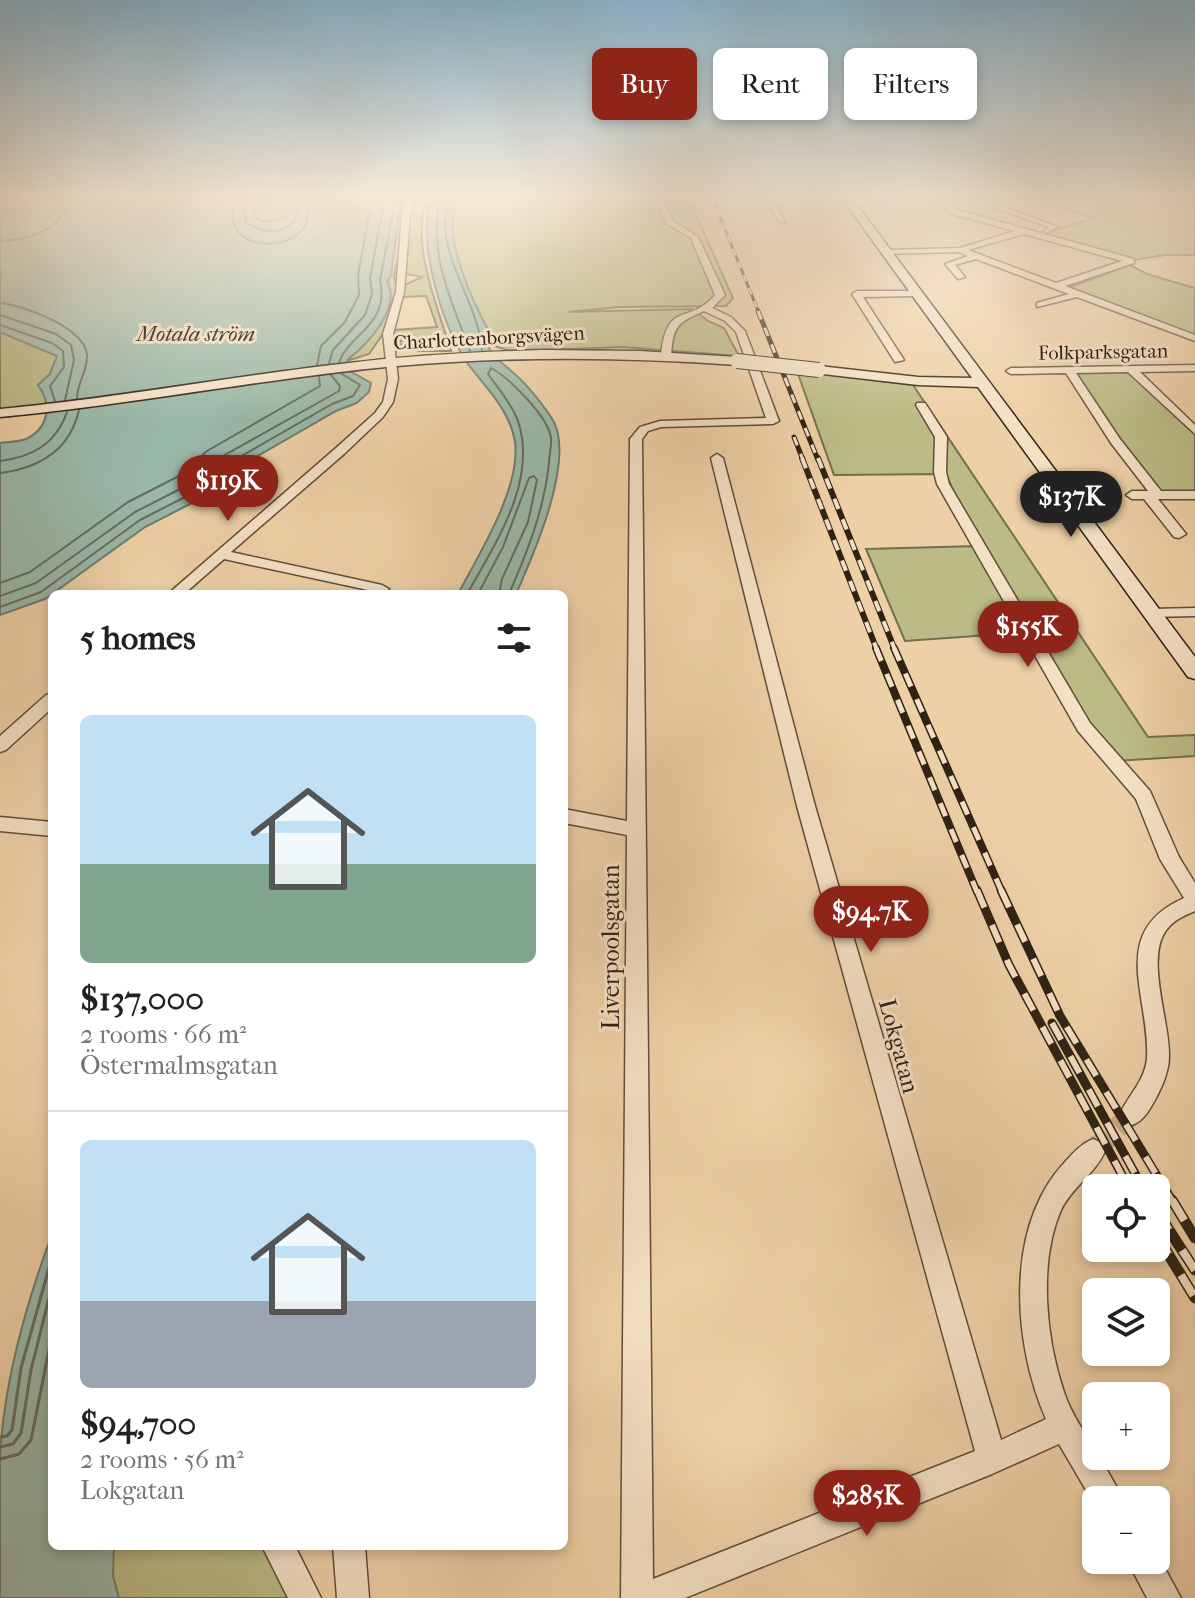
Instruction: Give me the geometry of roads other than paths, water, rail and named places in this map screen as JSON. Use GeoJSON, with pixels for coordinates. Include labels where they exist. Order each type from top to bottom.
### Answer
{"type":"FeatureCollection","features":[{"type":"Feature","properties":{"kind":"main road"},"geometry":{"type":"LineString","coordinates":[[900,272],[1195,672]]}},
{"type":"Feature","properties":{"kind":"main road","name":"Charlottenborgsvägen"},"geometry":{"type":"LineString","coordinates":[[0,413],[391,362],[507,354],[737,361],[918,381],[981,383]]}},
{"type":"Feature","properties":{"kind":"street"},"geometry":{"type":"LineString","coordinates":[[180,590],[379,415],[393,387],[388,334],[400,292],[401,272]]}},
{"type":"Feature","properties":{"kind":"street"},"geometry":{"type":"LineString","coordinates":[[666,357],[669,332],[674,323],[717,301],[719,291],[710,272]]}},
{"type":"Feature","properties":{"kind":"street"},"geometry":{"type":"LineString","coordinates":[[956,272],[961,277]]}},
{"type":"Feature","properties":{"kind":"street"},"geometry":{"type":"LineString","coordinates":[[1018,272],[1195,338]]}},
{"type":"Feature","properties":{"kind":"street"},"geometry":{"type":"LineString","coordinates":[[1056,286],[1099,272]]}},
{"type":"Feature","properties":{"kind":"street"},"geometry":{"type":"LineString","coordinates":[[899,360],[857,294],[916,293]]}},
{"type":"Feature","properties":{"kind":"street"},"geometry":{"type":"LineString","coordinates":[[1040,305],[1078,294]]}},
{"type":"Feature","properties":{"kind":"street","name":"Liverpoolsgatan"},"geometry":{"type":"LineString","coordinates":[[637,1598],[637,435],[660,424],[773,421],[740,331],[728,319],[704,308]]}},
{"type":"Feature","properties":{"kind":"street","name":"Folkparksgatan"},"geometry":{"type":"LineString","coordinates":[[1011,371],[1195,368]]}},
{"type":"Feature","properties":{"kind":"street"},"geometry":{"type":"LineString","coordinates":[[1131,369],[1195,431]]}},
{"type":"Feature","properties":{"kind":"street"},"geometry":{"type":"LineString","coordinates":[[1069,370],[1179,534]]}},
{"type":"Feature","properties":{"kind":"street"},"geometry":{"type":"LineString","coordinates":[[921,405],[941,437],[940,472],[943,484],[1084,727],[1144,796],[1166,851],[1195,901],[1177,907],[1166,915],[1156,926],[1149,942],[1148,976],[1158,1031],[1158,1061],[1152,1081],[1132,1114]]}},
{"type":"Feature","properties":{"kind":"street","name":"Lokgatan"},"geometry":{"type":"LineString","coordinates":[[717,458],[806,806],[992,1459]]}},
{"type":"Feature","properties":{"kind":"street"},"geometry":{"type":"LineString","coordinates":[[1132,495],[1195,495]]}},
{"type":"Feature","properties":{"kind":"street"},"geometry":{"type":"LineString","coordinates":[[221,554],[382,589]]}},
{"type":"Feature","properties":{"kind":"street"},"geometry":{"type":"LineString","coordinates":[[1152,613],[1195,612]]}},
{"type":"Feature","properties":{"kind":"street"},"geometry":{"type":"LineString","coordinates":[[0,746],[48,703]]}},
{"type":"Feature","properties":{"kind":"street"},"geometry":{"type":"LineString","coordinates":[[568,817],[637,830]]}},
{"type":"Feature","properties":{"kind":"street"},"geometry":{"type":"LineString","coordinates":[[0,824],[48,829]]}},
{"type":"Feature","properties":{"kind":"street"},"geometry":{"type":"LineString","coordinates":[[1093,1151],[1059,1189],[1041,1236],[1036,1292],[1042,1364],[1050,1394],[1101,1486]]}},
{"type":"Feature","properties":{"kind":"street"},"geometry":{"type":"LineString","coordinates":[[645,1598],[992,1459],[1067,1425]]}},
{"type":"Feature","properties":{"kind":"street"},"geometry":{"type":"LineString","coordinates":[[280,1550],[305,1598]]}},
{"type":"Feature","properties":{"kind":"street"},"geometry":{"type":"LineString","coordinates":[[349,1550],[353,1598]]}},
{"type":"Feature","properties":{"kind":"street"},"geometry":{"type":"LineString","coordinates":[[1151,1574],[1165,1598]]}},
{"type":"Feature","properties":{"kind":"water","name":"Motala ström"},"geometry":{"type":"Polygon","coordinates":[[[0,272],[391,272],[387,281],[390,303],[386,314],[372,336],[347,360],[350,371],[371,383],[369,392],[357,403],[336,411],[223,476],[194,502],[145,527],[58,590],[48,590],[45,599],[0,615],[0,443],[26,439],[40,429],[46,408],[38,385],[50,374],[57,356],[0,332],[0,272]]]}},
{"type":"Feature","properties":{"kind":"water"},"geometry":{"type":"Polygon","coordinates":[[[432,272],[462,272],[494,340],[489,348],[537,398],[551,417],[558,434],[559,455],[550,506],[518,590],[460,590],[505,500],[512,480],[515,442],[503,410],[459,349],[432,272]]]}},
{"type":"Feature","properties":{"kind":"water"},"geometry":{"type":"Polygon","coordinates":[[[48,1245],[48,1550],[114,1550],[113,1576],[119,1598],[0,1598],[2,1428],[11,1371],[48,1245]]]}},
{"type":"Feature","properties":{"kind":"tunnel"},"geometry":{"type":"LineString","coordinates":[[1093,1151],[1132,1114]]}},
{"type":"Feature","properties":{"kind":"railway"},"geometry":{"type":"LineString","coordinates":[[742,272],[759,313]]}},
{"type":"Feature","properties":{"kind":"railway"},"geometry":{"type":"LineString","coordinates":[[758,311],[818,460]]}},
{"type":"Feature","properties":{"kind":"railway"},"geometry":{"type":"LineString","coordinates":[[794,437],[803,460]]}},
{"type":"Feature","properties":{"kind":"railway"},"geometry":{"type":"LineString","coordinates":[[802,458],[877,650]]}},
{"type":"Feature","properties":{"kind":"railway"},"geometry":{"type":"LineString","coordinates":[[818,458],[895,650]]}},
{"type":"Feature","properties":{"kind":"railway"},"geometry":{"type":"LineString","coordinates":[[876,648],[977,892]]}},
{"type":"Feature","properties":{"kind":"railway"},"geometry":{"type":"LineString","coordinates":[[894,648],[1002,892]]}},
{"type":"Feature","properties":{"kind":"railway"},"geometry":{"type":"LineString","coordinates":[[977,890],[1009,965],[1121,1174]]}},
{"type":"Feature","properties":{"kind":"railway"},"geometry":{"type":"LineString","coordinates":[[1001,890],[1060,1016],[1173,1202]]}},
{"type":"Feature","properties":{"kind":"railway"},"geometry":{"type":"LineString","coordinates":[[1052,1023],[1135,1174]]}},
{"type":"Feature","properties":{"kind":"railway"},"geometry":{"type":"LineString","coordinates":[[1172,1200],[1195,1238]]}},
{"type":"Feature","properties":{"kind":"railway"},"geometry":{"type":"LineString","coordinates":[[1170,1232],[1195,1270]]}},
{"type":"Feature","properties":{"kind":"railway"},"geometry":{"type":"LineString","coordinates":[[1170,1257],[1195,1298]]}}]}
